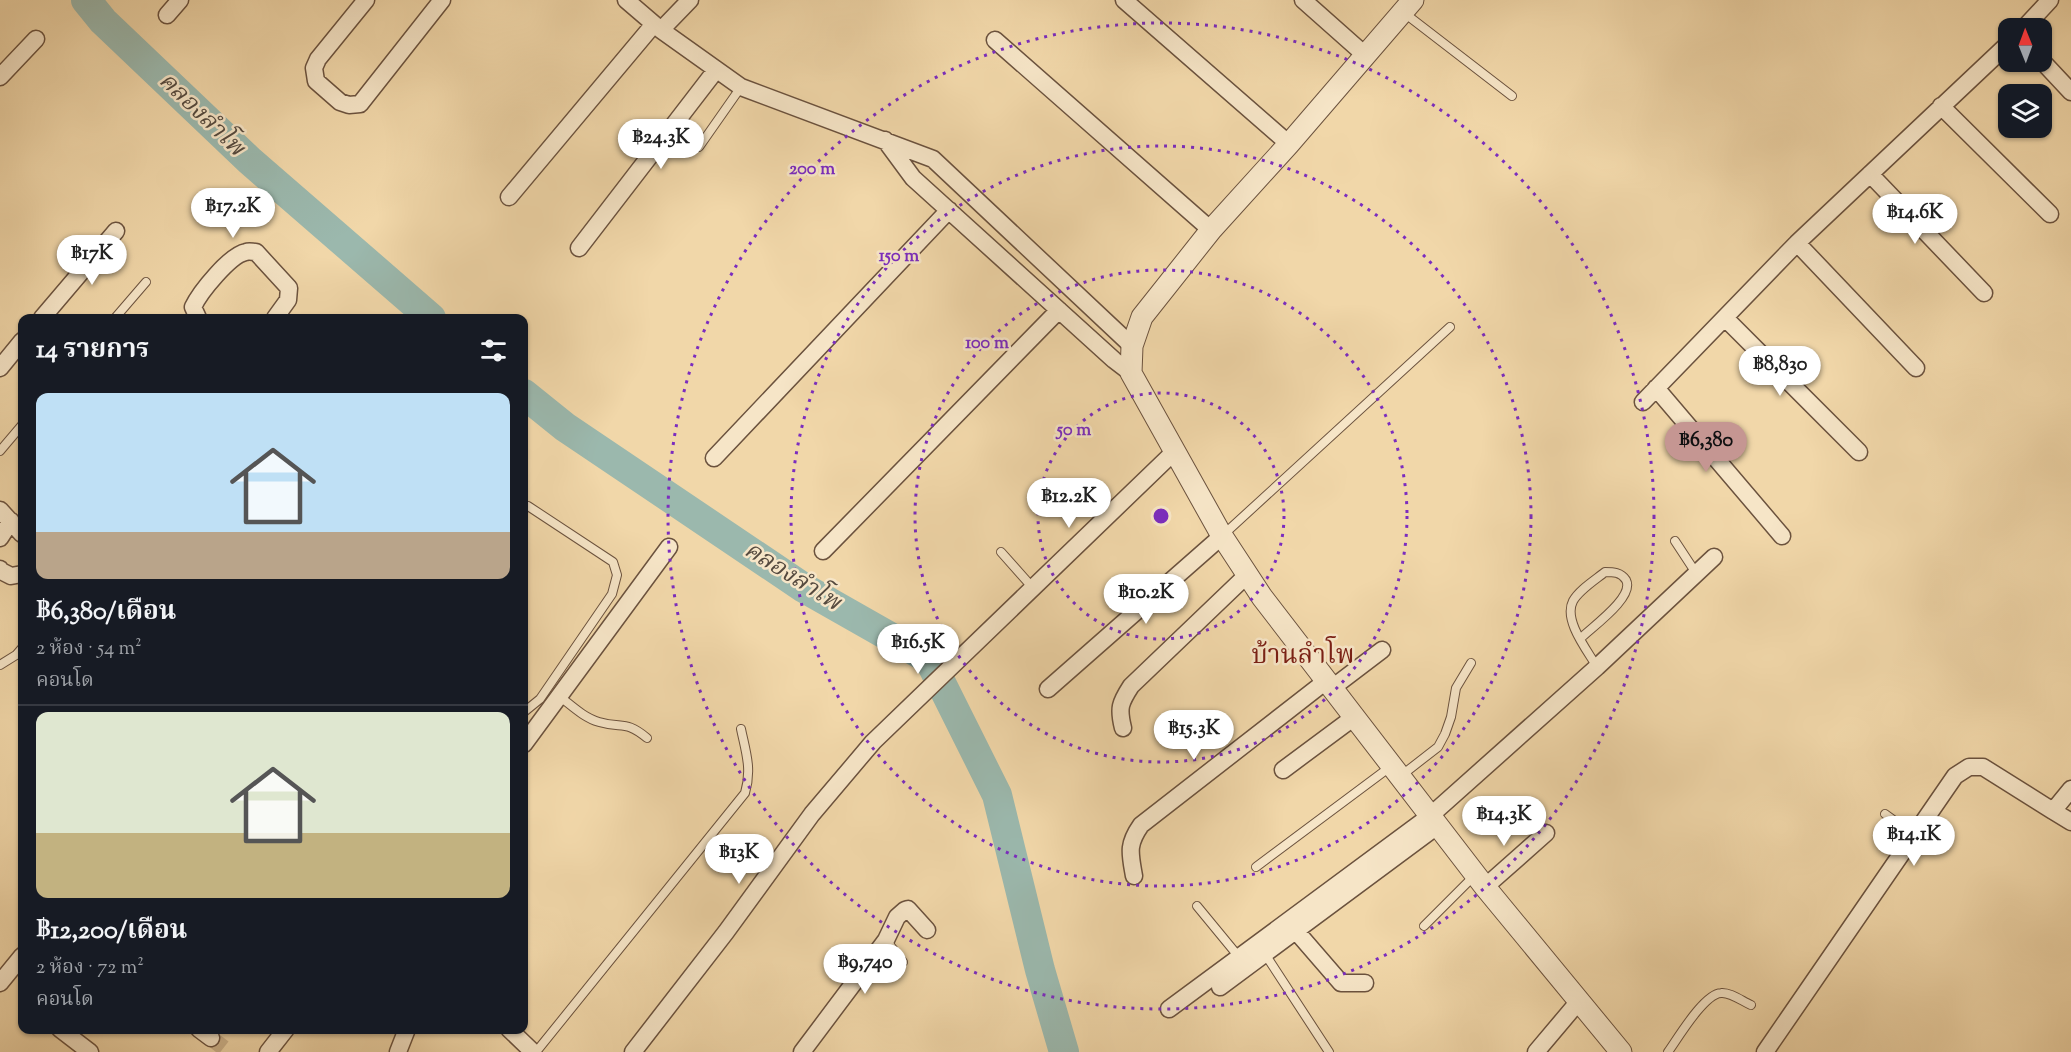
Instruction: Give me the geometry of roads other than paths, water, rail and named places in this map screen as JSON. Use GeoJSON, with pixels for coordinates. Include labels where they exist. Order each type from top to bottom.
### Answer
{"type":"FeatureCollection","features":[{"type":"Feature","properties":{"kind":"street"},"geometry":{"type":"LineString","coordinates":[[167,15],[180,0]]}},
{"type":"Feature","properties":{"kind":"street"},"geometry":{"type":"LineString","coordinates":[[366,0],[318,59],[314,69],[316,81],[340,102],[348,105],[360,104],[442,0]]}},
{"type":"Feature","properties":{"kind":"street"},"geometry":{"type":"LineString","coordinates":[[626,0],[658,27],[741,87],[933,159],[1132,346]]}},
{"type":"Feature","properties":{"kind":"street"},"geometry":{"type":"LineString","coordinates":[[508,197],[658,27],[690,0]]}},
{"type":"Feature","properties":{"kind":"street"},"geometry":{"type":"LineString","coordinates":[[1124,0],[1289,144]]}},
{"type":"Feature","properties":{"kind":"street"},"geometry":{"type":"LineString","coordinates":[[1303,0],[1365,55]]}},
{"type":"Feature","properties":{"kind":"street"},"geometry":{"type":"LineString","coordinates":[[2032,18],[2044,2]]}},
{"type":"Feature","properties":{"kind":"street"},"geometry":{"type":"LineString","coordinates":[[1131,373],[1132,346],[1142,317],[1211,230],[1408,6]]}},
{"type":"Feature","properties":{"kind":"street"},"geometry":{"type":"LineString","coordinates":[[0,77],[36,39]]}},
{"type":"Feature","properties":{"kind":"street"},"geometry":{"type":"LineString","coordinates":[[995,40],[1211,230]]}},
{"type":"Feature","properties":{"kind":"street"},"geometry":{"type":"LineString","coordinates":[[1643,402],[1797,243],[1998,53]]}},
{"type":"Feature","properties":{"kind":"street"},"geometry":{"type":"LineString","coordinates":[[579,248],[716,70]]}},
{"type":"Feature","properties":{"kind":"street"},"geometry":{"type":"LineString","coordinates":[[2052,72],[2071,92]]}},
{"type":"Feature","properties":{"kind":"street"},"geometry":{"type":"LineString","coordinates":[[1941,106],[2050,214]]}},
{"type":"Feature","properties":{"kind":"street"},"geometry":{"type":"LineString","coordinates":[[885,140],[913,178],[1131,373],[1222,536],[1248,574],[1353,718],[1433,821],[1622,1052]]}},
{"type":"Feature","properties":{"kind":"street"},"geometry":{"type":"LineString","coordinates":[[1870,174],[1984,293]]}},
{"type":"Feature","properties":{"kind":"street"},"geometry":{"type":"LineString","coordinates":[[714,458],[949,210]]}},
{"type":"Feature","properties":{"kind":"street"},"geometry":{"type":"LineString","coordinates":[[45,314],[116,231]]}},
{"type":"Feature","properties":{"kind":"street"},"geometry":{"type":"LineString","coordinates":[[1797,243],[1916,368]]}},
{"type":"Feature","properties":{"kind":"street"},"geometry":{"type":"LineString","coordinates":[[196,314],[193,307],[197,298],[231,259],[245,252],[256,252],[289,288],[288,300],[277,314]]}},
{"type":"Feature","properties":{"kind":"street"},"geometry":{"type":"LineString","coordinates":[[823,550],[1059,310]]}},
{"type":"Feature","properties":{"kind":"street"},"geometry":{"type":"LineString","coordinates":[[1725,318],[1859,452]]}},
{"type":"Feature","properties":{"kind":"street"},"geometry":{"type":"LineString","coordinates":[[0,368],[18,346]]}},
{"type":"Feature","properties":{"kind":"street"},"geometry":{"type":"LineString","coordinates":[[1656,388],[1782,536]]}},
{"type":"Feature","properties":{"kind":"street"},"geometry":{"type":"LineString","coordinates":[[633,1052],[726,932],[812,814],[873,742],[1175,451]]}},
{"type":"Feature","properties":{"kind":"street"},"geometry":{"type":"LineString","coordinates":[[5,516],[18,530]]}},
{"type":"Feature","properties":{"kind":"street"},"geometry":{"type":"LineString","coordinates":[[0,538],[5,516]]}},
{"type":"Feature","properties":{"kind":"street"},"geometry":{"type":"LineString","coordinates":[[1048,689],[1222,536]]}},
{"type":"Feature","properties":{"kind":"street"},"geometry":{"type":"LineString","coordinates":[[528,739],[669,547]]}},
{"type":"Feature","properties":{"kind":"street"},"geometry":{"type":"LineString","coordinates":[[1220,987],[1433,821],[1714,556]]}},
{"type":"Feature","properties":{"kind":"street"},"geometry":{"type":"LineString","coordinates":[[0,569],[1,572],[11,576],[18,575]]}},
{"type":"Feature","properties":{"kind":"street"},"geometry":{"type":"LineString","coordinates":[[1124,728],[1119,712],[1122,699],[1131,686],[1248,574]]}},
{"type":"Feature","properties":{"kind":"street"},"geometry":{"type":"LineString","coordinates":[[1134,876],[1130,853],[1132,838],[1141,825],[1329,684],[1382,650]]}},
{"type":"Feature","properties":{"kind":"street"},"geometry":{"type":"LineString","coordinates":[[1283,770],[1353,718]]}},
{"type":"Feature","properties":{"kind":"street"},"geometry":{"type":"LineString","coordinates":[[1765,1052],[1956,776],[1969,767],[1983,768],[2071,822]]}},
{"type":"Feature","properties":{"kind":"street"},"geometry":{"type":"LineString","coordinates":[[2053,811],[2071,789]]}},
{"type":"Feature","properties":{"kind":"street"},"geometry":{"type":"LineString","coordinates":[[1169,1008],[1433,821]]}},
{"type":"Feature","properties":{"kind":"street"},"geometry":{"type":"LineString","coordinates":[[1480,881],[1546,833]]}},
{"type":"Feature","properties":{"kind":"street"},"geometry":{"type":"LineString","coordinates":[[802,1052],[886,940],[897,917],[905,909],[908,909],[927,930]]}},
{"type":"Feature","properties":{"kind":"street"},"geometry":{"type":"LineString","coordinates":[[1296,930],[1341,983],[1365,983]]}},
{"type":"Feature","properties":{"kind":"street"},"geometry":{"type":"LineString","coordinates":[[0,983],[18,961]]}},
{"type":"Feature","properties":{"kind":"street"},"geometry":{"type":"LineString","coordinates":[[1536,1052],[1579,1001]]}},
{"type":"Feature","properties":{"kind":"street"},"geometry":{"type":"LineString","coordinates":[[67,1034],[90,1052]]}},
{"type":"Feature","properties":{"kind":"street"},"geometry":{"type":"LineString","coordinates":[[268,1052],[282,1034]]}},
{"type":"Feature","properties":{"kind":"street"},"geometry":{"type":"LineString","coordinates":[[398,1052],[405,1034]]}},
{"type":"Feature","properties":{"kind":"street"},"geometry":{"type":"LineString","coordinates":[[514,1034],[534,1052]]}},
{"type":"Feature","properties":{"kind":"lane"},"geometry":{"type":"LineString","coordinates":[[1408,6],[1512,96]]}},
{"type":"Feature","properties":{"kind":"lane"},"geometry":{"type":"LineString","coordinates":[[699,147],[741,87]]}},
{"type":"Feature","properties":{"kind":"lane"},"geometry":{"type":"LineString","coordinates":[[118,314],[146,282]]}},
{"type":"Feature","properties":{"kind":"lane"},"geometry":{"type":"LineString","coordinates":[[1222,536],[1450,327]]}},
{"type":"Feature","properties":{"kind":"lane"},"geometry":{"type":"LineString","coordinates":[[0,451],[18,430]]}},
{"type":"Feature","properties":{"kind":"lane"},"geometry":{"type":"LineString","coordinates":[[528,506],[613,562],[617,575],[612,594],[540,699],[528,709]]}},
{"type":"Feature","properties":{"kind":"lane"},"geometry":{"type":"LineString","coordinates":[[1675,541],[1696,573]]}},
{"type":"Feature","properties":{"kind":"lane"},"geometry":{"type":"LineString","coordinates":[[1001,552],[1033,588]]}},
{"type":"Feature","properties":{"kind":"lane"},"geometry":{"type":"LineString","coordinates":[[1581,638],[1626,594],[1628,585],[1624,577],[1615,572],[1605,572],[1574,599],[1570,610],[1571,621],[1597,667]]}},
{"type":"Feature","properties":{"kind":"lane"},"geometry":{"type":"LineString","coordinates":[[0,665],[18,653]]}},
{"type":"Feature","properties":{"kind":"lane"},"geometry":{"type":"LineString","coordinates":[[1256,867],[1395,772],[1438,747],[1451,717],[1456,688],[1471,663]]}},
{"type":"Feature","properties":{"kind":"lane"},"geometry":{"type":"LineString","coordinates":[[559,696],[582,714],[598,722],[634,728],[647,738]]}},
{"type":"Feature","properties":{"kind":"lane"},"geometry":{"type":"LineString","coordinates":[[534,1052],[745,793],[749,778],[749,765],[741,729]]}},
{"type":"Feature","properties":{"kind":"lane"},"geometry":{"type":"LineString","coordinates":[[1885,814],[1914,835]]}},
{"type":"Feature","properties":{"kind":"lane"},"geometry":{"type":"LineString","coordinates":[[1424,926],[1480,881]]}},
{"type":"Feature","properties":{"kind":"lane"},"geometry":{"type":"LineString","coordinates":[[1197,906],[1239,957]]}},
{"type":"Feature","properties":{"kind":"lane"},"geometry":{"type":"LineString","coordinates":[[886,940],[903,962]]}},
{"type":"Feature","properties":{"kind":"lane"},"geometry":{"type":"LineString","coordinates":[[1265,954],[1329,1052]]}},
{"type":"Feature","properties":{"kind":"lane"},"geometry":{"type":"LineString","coordinates":[[1668,1052],[1701,1007],[1716,993],[1723,992],[1751,1005]]}},
{"type":"Feature","properties":{"kind":"waterway","name":"คลองลำโพ"},"geometry":{"type":"LineString","coordinates":[[86,0],[103,21],[249,160],[426,314]]}},
{"type":"Feature","properties":{"kind":"waterway","name":"คลองลำโพ"},"geometry":{"type":"LineString","coordinates":[[528,397],[565,427],[804,588],[929,659],[997,795],[1040,970],[1064,1052]]}},
{"type":"Feature","properties":{"kind":"tunnel"},"geometry":{"type":"LineString","coordinates":[[211,1038],[229,1052]]}},
{"type":"Feature","properties":{"kind":"district","name":"บ้านลำโพ"},"geometry":{"type":"Point","coordinates":[1303,656]}}]}
